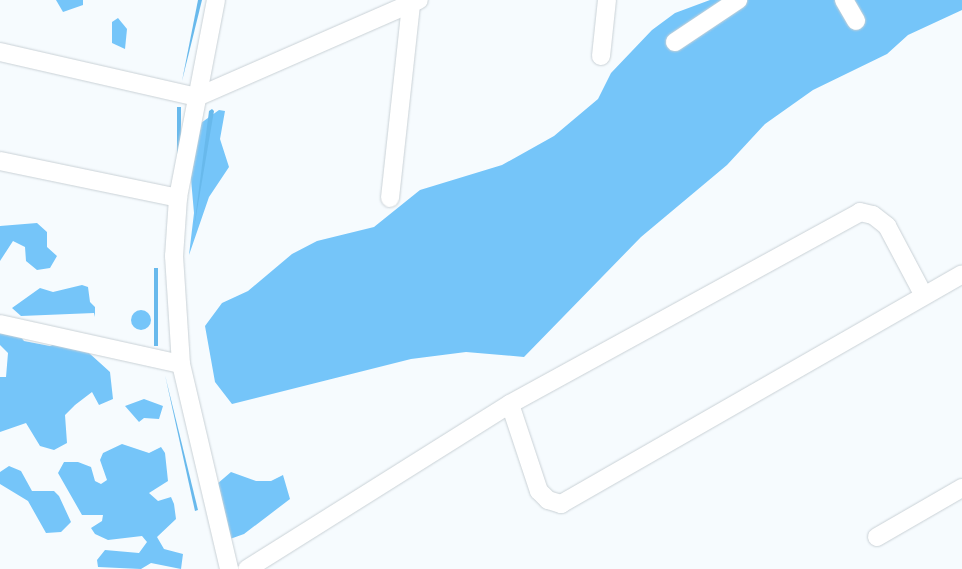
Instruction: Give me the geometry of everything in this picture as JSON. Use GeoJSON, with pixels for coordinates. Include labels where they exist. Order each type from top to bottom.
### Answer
{"type":"FeatureCollection","features":[{"type":"Feature","properties":{"kind":"street"},"geometry":{"type":"LineString","coordinates":[[216,0],[178,198],[174,256],[181,364],[230,569]]}},
{"type":"Feature","properties":{"kind":"street"},"geometry":{"type":"LineString","coordinates":[[601,56],[607,0]]}},
{"type":"Feature","properties":{"kind":"street"},"geometry":{"type":"LineString","coordinates":[[675,42],[738,0]]}},
{"type":"Feature","properties":{"kind":"street"},"geometry":{"type":"LineString","coordinates":[[844,0],[856,21]]}},
{"type":"Feature","properties":{"kind":"street"},"geometry":{"type":"LineString","coordinates":[[0,52],[197,97],[415,2]]}},
{"type":"Feature","properties":{"kind":"street"},"geometry":{"type":"LineString","coordinates":[[390,198],[415,2]]}},
{"type":"Feature","properties":{"kind":"street"},"geometry":{"type":"LineString","coordinates":[[0,161],[178,198]]}},
{"type":"Feature","properties":{"kind":"street"},"geometry":{"type":"LineString","coordinates":[[247,569],[510,404],[860,212],[873,215],[887,226],[922,294]]}},
{"type":"Feature","properties":{"kind":"street"},"geometry":{"type":"LineString","coordinates":[[510,404],[540,490],[548,500],[560,504],[922,294],[962,274]]}},
{"type":"Feature","properties":{"kind":"street"},"geometry":{"type":"LineString","coordinates":[[0,324],[181,364]]}},
{"type":"Feature","properties":{"kind":"street"},"geometry":{"type":"LineString","coordinates":[[877,537],[962,488]]}},
{"type":"Feature","properties":{"kind":"shaded area"},"geometry":{"type":"Polygon","coordinates":[[[56,0],[83,0],[83,5],[63,12],[56,0]]]}},
{"type":"Feature","properties":{"kind":"shaded area"},"geometry":{"type":"Polygon","coordinates":[[[198,0],[202,0],[182,81],[198,0]]]}},
{"type":"Feature","properties":{"kind":"shaded area"},"geometry":{"type":"Polygon","coordinates":[[[710,0],[962,0],[962,10],[908,35],[887,54],[813,90],[765,124],[727,165],[641,237],[524,357],[466,352],[411,359],[232,404],[215,382],[205,326],[222,303],[248,291],[292,254],[317,241],[374,227],[420,190],[502,165],[554,136],[598,99],[611,73],[652,30],[675,13],[710,0]]]}},
{"type":"Feature","properties":{"kind":"shaded area"},"geometry":{"type":"Polygon","coordinates":[[[118,18],[127,29],[125,49],[112,43],[112,22],[118,18]]]}},
{"type":"Feature","properties":{"kind":"shaded area"},"geometry":{"type":"Polygon","coordinates":[[[177,107],[181,107],[181,237],[177,237],[177,107]]]}},
{"type":"Feature","properties":{"kind":"shaded area"},"geometry":{"type":"Polygon","coordinates":[[[212,109],[214,111],[194,228],[209,111],[212,109]]]}},
{"type":"Feature","properties":{"kind":"shaded area"},"geometry":{"type":"Polygon","coordinates":[[[219,110],[225,111],[220,139],[229,167],[209,197],[189,255],[194,213],[190,168],[201,123],[219,110]]]}},
{"type":"Feature","properties":{"kind":"shaded area"},"geometry":{"type":"Polygon","coordinates":[[[37,223],[47,232],[47,247],[57,256],[50,268],[37,270],[26,261],[25,247],[13,241],[0,261],[0,226],[37,223]]]}},
{"type":"Feature","properties":{"kind":"shaded area"},"geometry":{"type":"Polygon","coordinates":[[[154,268],[158,268],[158,346],[154,346],[154,268]]]}},
{"type":"Feature","properties":{"kind":"shaded area"},"geometry":{"type":"Polygon","coordinates":[[[82,285],[88,287],[90,302],[95,307],[95,317],[94,313],[21,316],[12,308],[40,288],[53,292],[82,285]]]}},
{"type":"Feature","properties":{"kind":"shaded area"},"geometry":{"type":"Polygon","coordinates":[[[141,310],[148,313],[151,320],[148,327],[141,330],[134,327],[131,320],[134,313],[141,310]]]}},
{"type":"Feature","properties":{"kind":"shaded area"},"geometry":{"type":"Polygon","coordinates":[[[0,328],[15,329],[24,341],[50,346],[63,341],[89,353],[110,372],[113,399],[99,405],[92,392],[75,405],[65,415],[67,443],[54,450],[40,446],[26,423],[0,432],[0,377],[6,377],[8,353],[0,345],[0,328]]]}},
{"type":"Feature","properties":{"kind":"shaded area"},"geometry":{"type":"Polygon","coordinates":[[[165,375],[198,510],[195,511],[165,375]]]}},
{"type":"Feature","properties":{"kind":"shaded area"},"geometry":{"type":"Polygon","coordinates":[[[144,399],[163,406],[159,419],[144,418],[139,422],[125,406],[144,399]]]}},
{"type":"Feature","properties":{"kind":"shaded area"},"geometry":{"type":"Polygon","coordinates":[[[122,444],[149,453],[161,447],[165,453],[168,481],[149,493],[158,501],[171,497],[174,504],[176,519],[157,537],[164,549],[183,554],[181,569],[151,563],[141,569],[98,567],[97,560],[105,550],[139,553],[147,542],[142,536],[108,540],[95,534],[91,528],[102,521],[103,515],[82,515],[58,473],[64,462],[78,462],[91,467],[95,481],[101,484],[107,480],[100,460],[103,453],[122,444]]]}},
{"type":"Feature","properties":{"kind":"shaded area"},"geometry":{"type":"Polygon","coordinates":[[[9,466],[21,471],[32,491],[54,491],[59,496],[71,522],[61,532],[46,533],[28,501],[0,484],[0,472],[9,466]]]}},
{"type":"Feature","properties":{"kind":"shaded area"},"geometry":{"type":"Polygon","coordinates":[[[231,472],[256,481],[271,481],[283,475],[290,499],[244,534],[230,539],[210,490],[231,472]]]}}]}
